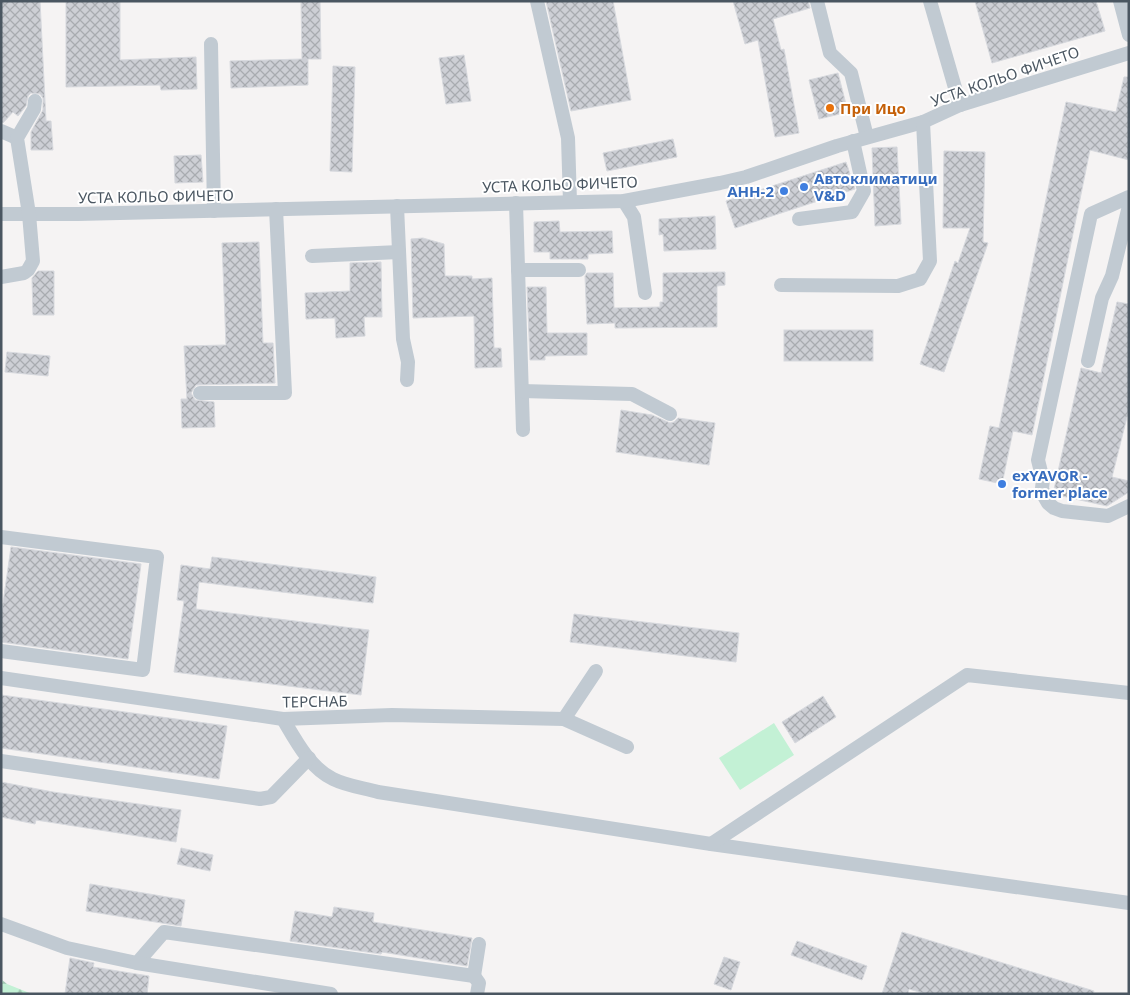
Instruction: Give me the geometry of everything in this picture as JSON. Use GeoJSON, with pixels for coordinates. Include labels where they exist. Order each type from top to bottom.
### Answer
{"type":"FeatureCollection","features":[{"type":"Feature","properties":{"kind":"street"},"geometry":{"type":"LineString","coordinates":[[537,1],[568,138],[570,202]]}},
{"type":"Feature","properties":{"kind":"street"},"geometry":{"type":"LineString","coordinates":[[818,1],[830,53],[851,74],[867,137]]}},
{"type":"Feature","properties":{"kind":"street"},"geometry":{"type":"LineString","coordinates":[[930,1],[960,105]]}},
{"type":"Feature","properties":{"kind":"street"},"geometry":{"type":"LineString","coordinates":[[1120,1],[1129,36]]}},
{"type":"Feature","properties":{"kind":"street"},"geometry":{"type":"LineString","coordinates":[[211,44],[214,211]]}},
{"type":"Feature","properties":{"kind":"street","name":"УСТА КОЛЬО ФИЧЕТО"},"geometry":{"type":"LineString","coordinates":[[1,214],[214,211],[624,200],[746,177],[853,141],[923,122],[960,105],[1129,53]]}},
{"type":"Feature","properties":{"kind":"street"},"geometry":{"type":"LineString","coordinates":[[1,277],[24,273],[33,261],[29,214],[17,138],[34,109],[36,101]]}},
{"type":"Feature","properties":{"kind":"street"},"geometry":{"type":"LineString","coordinates":[[781,285],[898,286],[920,279],[930,261],[923,122]]}},
{"type":"Feature","properties":{"kind":"street"},"geometry":{"type":"LineString","coordinates":[[1,131],[17,138]]}},
{"type":"Feature","properties":{"kind":"street"},"geometry":{"type":"LineString","coordinates":[[799,219],[852,212],[864,190],[853,141]]}},
{"type":"Feature","properties":{"kind":"street"},"geometry":{"type":"LineString","coordinates":[[1129,197],[1091,214],[1038,460],[1043,480],[1044,496],[1054,508],[1062,511],[1108,516],[1129,506]]}},
{"type":"Feature","properties":{"kind":"street"},"geometry":{"type":"LineString","coordinates":[[624,200],[634,217],[644,293]]}},
{"type":"Feature","properties":{"kind":"street"},"geometry":{"type":"LineString","coordinates":[[516,203],[523,430]]}},
{"type":"Feature","properties":{"kind":"street"},"geometry":{"type":"LineString","coordinates":[[397,206],[403,340],[408,362],[407,380]]}},
{"type":"Feature","properties":{"kind":"street"},"geometry":{"type":"LineString","coordinates":[[1088,361],[1102,298],[1112,276],[1129,206]]}},
{"type":"Feature","properties":{"kind":"street"},"geometry":{"type":"LineString","coordinates":[[200,393],[285,393],[276,209]]}},
{"type":"Feature","properties":{"kind":"street"},"geometry":{"type":"LineString","coordinates":[[312,256],[399,252]]}},
{"type":"Feature","properties":{"kind":"street"},"geometry":{"type":"LineString","coordinates":[[518,270],[579,270]]}},
{"type":"Feature","properties":{"kind":"street"},"geometry":{"type":"LineString","coordinates":[[522,390],[632,394],[670,414]]}},
{"type":"Feature","properties":{"kind":"street"},"geometry":{"type":"LineString","coordinates":[[1,537],[157,557],[144,670],[1,651]]}},
{"type":"Feature","properties":{"kind":"street"},"geometry":{"type":"LineString","coordinates":[[564,719],[596,671]]}},
{"type":"Feature","properties":{"kind":"street"},"geometry":{"type":"LineString","coordinates":[[711,844],[967,675],[1129,693]]}},
{"type":"Feature","properties":{"kind":"street","name":"ТЕРСНАБ"},"geometry":{"type":"LineString","coordinates":[[1,678],[283,719],[392,714],[564,719],[627,746]]}},
{"type":"Feature","properties":{"kind":"street"},"geometry":{"type":"LineString","coordinates":[[283,719],[309,758],[319,769],[333,779],[378,792],[711,844],[1129,903]]}},
{"type":"Feature","properties":{"kind":"street"},"geometry":{"type":"LineString","coordinates":[[1,761],[260,799],[271,797],[309,758]]}},
{"type":"Feature","properties":{"kind":"street"},"geometry":{"type":"LineString","coordinates":[[1,924],[67,948],[137,963],[331,994]]}},
{"type":"Feature","properties":{"kind":"street"},"geometry":{"type":"LineString","coordinates":[[137,963],[164,932],[474,976]]}},
{"type":"Feature","properties":{"kind":"street"},"geometry":{"type":"LineString","coordinates":[[478,994],[479,983],[474,976],[480,944]]}},
{"type":"Feature","properties":{"kind":"green space"},"geometry":{"type":"Polygon","coordinates":[[[774,723],[794,755],[740,790],[719,758],[774,723]]]}},
{"type":"Feature","properties":{"kind":"green space"},"geometry":{"type":"Polygon","coordinates":[[[1,979],[7,984],[32,994],[1,994],[1,979]]]}},
{"type":"Feature","properties":{"kind":"building"},"geometry":{"type":"Polygon","coordinates":[[[1,1],[40,1],[46,121],[51,121],[53,150],[31,150],[31,132],[43,110],[43,98],[40,94],[31,93],[28,96],[26,106],[18,116],[13,112],[3,123],[1,122],[1,1]]]}},
{"type":"Feature","properties":{"kind":"building"},"geometry":{"type":"Polygon","coordinates":[[[66,1],[120,1],[120,60],[196,57],[197,89],[161,90],[160,85],[66,87],[66,1]]]}},
{"type":"Feature","properties":{"kind":"building"},"geometry":{"type":"Polygon","coordinates":[[[301,1],[320,1],[321,59],[308,59],[308,85],[231,88],[230,61],[302,59],[301,1]]]}},
{"type":"Feature","properties":{"kind":"building"},"geometry":{"type":"Polygon","coordinates":[[[546,1],[613,1],[631,100],[571,111],[546,1]]]}},
{"type":"Feature","properties":{"kind":"building"},"geometry":{"type":"Polygon","coordinates":[[[733,1],[808,1],[810,8],[773,19],[781,50],[784,49],[799,133],[775,137],[758,40],[745,44],[733,1]]]}},
{"type":"Feature","properties":{"kind":"building"},"geometry":{"type":"Polygon","coordinates":[[[975,1],[1096,1],[1105,31],[992,63],[975,1]]]}},
{"type":"Feature","properties":{"kind":"building"},"geometry":{"type":"Polygon","coordinates":[[[464,55],[471,101],[446,104],[439,58],[464,55]]]}},
{"type":"Feature","properties":{"kind":"building"},"geometry":{"type":"Polygon","coordinates":[[[333,66],[355,67],[352,172],[330,171],[333,66]]]}},
{"type":"Feature","properties":{"kind":"building"},"geometry":{"type":"Polygon","coordinates":[[[838,73],[848,112],[819,119],[809,80],[838,73]]]}},
{"type":"Feature","properties":{"kind":"building"},"geometry":{"type":"Polygon","coordinates":[[[1124,77],[1129,77],[1129,160],[1090,150],[1032,435],[1013,431],[1002,484],[979,479],[990,426],[999,428],[1066,102],[1116,112],[1124,77]]]}},
{"type":"Feature","properties":{"kind":"building"},"geometry":{"type":"Polygon","coordinates":[[[673,139],[677,157],[607,171],[603,153],[673,139]]]}},
{"type":"Feature","properties":{"kind":"building"},"geometry":{"type":"Polygon","coordinates":[[[897,147],[901,224],[875,226],[872,148],[897,147]]]}},
{"type":"Feature","properties":{"kind":"building"},"geometry":{"type":"Polygon","coordinates":[[[944,151],[985,152],[983,242],[988,243],[944,372],[920,364],[955,261],[958,263],[970,228],[943,228],[944,151]]]}},
{"type":"Feature","properties":{"kind":"building"},"geometry":{"type":"Polygon","coordinates":[[[201,155],[203,182],[175,183],[174,156],[201,155]]]}},
{"type":"Feature","properties":{"kind":"building"},"geometry":{"type":"Polygon","coordinates":[[[846,162],[855,189],[735,228],[726,201],[846,162]]]}},
{"type":"Feature","properties":{"kind":"building"},"geometry":{"type":"Polygon","coordinates":[[[715,216],[716,249],[664,251],[663,234],[659,235],[659,219],[715,216]]]}},
{"type":"Feature","properties":{"kind":"building"},"geometry":{"type":"Polygon","coordinates":[[[559,221],[560,232],[612,231],[613,253],[588,254],[588,259],[550,259],[550,252],[534,252],[534,222],[559,221]]]}},
{"type":"Feature","properties":{"kind":"building"},"geometry":{"type":"Polygon","coordinates":[[[423,238],[444,244],[445,276],[472,276],[472,279],[492,278],[494,348],[501,348],[502,367],[475,368],[474,316],[413,318],[411,239],[423,238]]]}},
{"type":"Feature","properties":{"kind":"building"},"geometry":{"type":"Polygon","coordinates":[[[259,242],[263,343],[273,343],[275,383],[196,385],[191,393],[195,400],[214,402],[215,427],[182,428],[181,399],[187,399],[184,346],[226,345],[222,243],[259,242]]]}},
{"type":"Feature","properties":{"kind":"building"},"geometry":{"type":"Polygon","coordinates":[[[381,262],[382,317],[364,317],[365,336],[336,338],[335,318],[306,319],[305,293],[350,291],[350,263],[381,262]]]}},
{"type":"Feature","properties":{"kind":"building"},"geometry":{"type":"Polygon","coordinates":[[[38,271],[54,271],[54,315],[33,315],[32,278],[38,271]]]}},
{"type":"Feature","properties":{"kind":"building"},"geometry":{"type":"Polygon","coordinates":[[[725,272],[725,285],[717,286],[717,327],[615,328],[615,323],[587,324],[585,276],[587,273],[613,273],[614,308],[660,307],[660,302],[663,302],[663,273],[725,272]]]}},
{"type":"Feature","properties":{"kind":"building"},"geometry":{"type":"Polygon","coordinates":[[[527,287],[546,287],[547,333],[587,333],[587,355],[545,356],[545,360],[530,360],[527,287]]]}},
{"type":"Feature","properties":{"kind":"building"},"geometry":{"type":"Polygon","coordinates":[[[1117,302],[1129,304],[1129,409],[1112,477],[1129,481],[1129,492],[1107,506],[1053,494],[1081,368],[1101,373],[1117,302]]]}},
{"type":"Feature","properties":{"kind":"building"},"geometry":{"type":"Polygon","coordinates":[[[784,330],[873,330],[873,361],[784,361],[784,330]]]}},
{"type":"Feature","properties":{"kind":"building"},"geometry":{"type":"Polygon","coordinates":[[[7,352],[50,356],[48,376],[5,372],[7,352]]]}},
{"type":"Feature","properties":{"kind":"building"},"geometry":{"type":"Polygon","coordinates":[[[621,410],[652,415],[670,423],[678,418],[715,423],[709,465],[616,452],[621,410]]]}},
{"type":"Feature","properties":{"kind":"building"},"geometry":{"type":"Polygon","coordinates":[[[11,547],[141,564],[128,659],[1,642],[1,617],[11,547]]]}},
{"type":"Feature","properties":{"kind":"building"},"geometry":{"type":"Polygon","coordinates":[[[212,557],[376,577],[373,603],[199,582],[196,609],[369,630],[361,695],[174,672],[184,601],[177,600],[181,565],[210,569],[212,557]]]}},
{"type":"Feature","properties":{"kind":"building"},"geometry":{"type":"Polygon","coordinates":[[[574,614],[739,633],[736,662],[570,642],[574,614]]]}},
{"type":"Feature","properties":{"kind":"building"},"geometry":{"type":"Polygon","coordinates":[[[1,695],[227,726],[219,779],[1,748],[1,695]]]}},
{"type":"Feature","properties":{"kind":"building"},"geometry":{"type":"Polygon","coordinates":[[[823,696],[836,717],[795,743],[782,722],[823,696]]]}},
{"type":"Feature","properties":{"kind":"building"},"geometry":{"type":"Polygon","coordinates":[[[1,782],[53,792],[181,810],[176,842],[36,820],[35,824],[1,817],[1,782]]]}},
{"type":"Feature","properties":{"kind":"building"},"geometry":{"type":"Polygon","coordinates":[[[181,848],[213,855],[210,871],[177,864],[181,848]]]}},
{"type":"Feature","properties":{"kind":"building"},"geometry":{"type":"Polygon","coordinates":[[[90,884],[185,900],[181,926],[86,911],[90,884]]]}},
{"type":"Feature","properties":{"kind":"building"},"geometry":{"type":"Polygon","coordinates":[[[334,907],[374,913],[373,922],[472,938],[467,966],[382,952],[381,954],[290,941],[295,911],[332,917],[334,907]]]}},
{"type":"Feature","properties":{"kind":"building"},"geometry":{"type":"Polygon","coordinates":[[[902,932],[1094,991],[1093,994],[926,994],[909,989],[908,994],[882,994],[902,932]]]}},
{"type":"Feature","properties":{"kind":"building"},"geometry":{"type":"Polygon","coordinates":[[[797,941],[867,966],[862,980],[791,955],[797,941]]]}},
{"type":"Feature","properties":{"kind":"building"},"geometry":{"type":"Polygon","coordinates":[[[724,957],[740,962],[731,990],[714,984],[724,957]]]}},
{"type":"Feature","properties":{"kind":"building"},"geometry":{"type":"Polygon","coordinates":[[[70,958],[94,963],[93,967],[149,976],[147,994],[65,994],[70,958]]]}},
{"type":"Feature","properties":{"kind":"place","name":"При Ицо"},"geometry":{"type":"Point","coordinates":[830,108]}},
{"type":"Feature","properties":{"kind":"place","name":"Автоклиматици V&D"},"geometry":{"type":"Point","coordinates":[804,187]}},
{"type":"Feature","properties":{"kind":"place","name":"АНН-2"},"geometry":{"type":"Point","coordinates":[784,191]}},
{"type":"Feature","properties":{"kind":"place","name":"exYAVOR - former place"},"geometry":{"type":"Point","coordinates":[1002,484]}}]}
